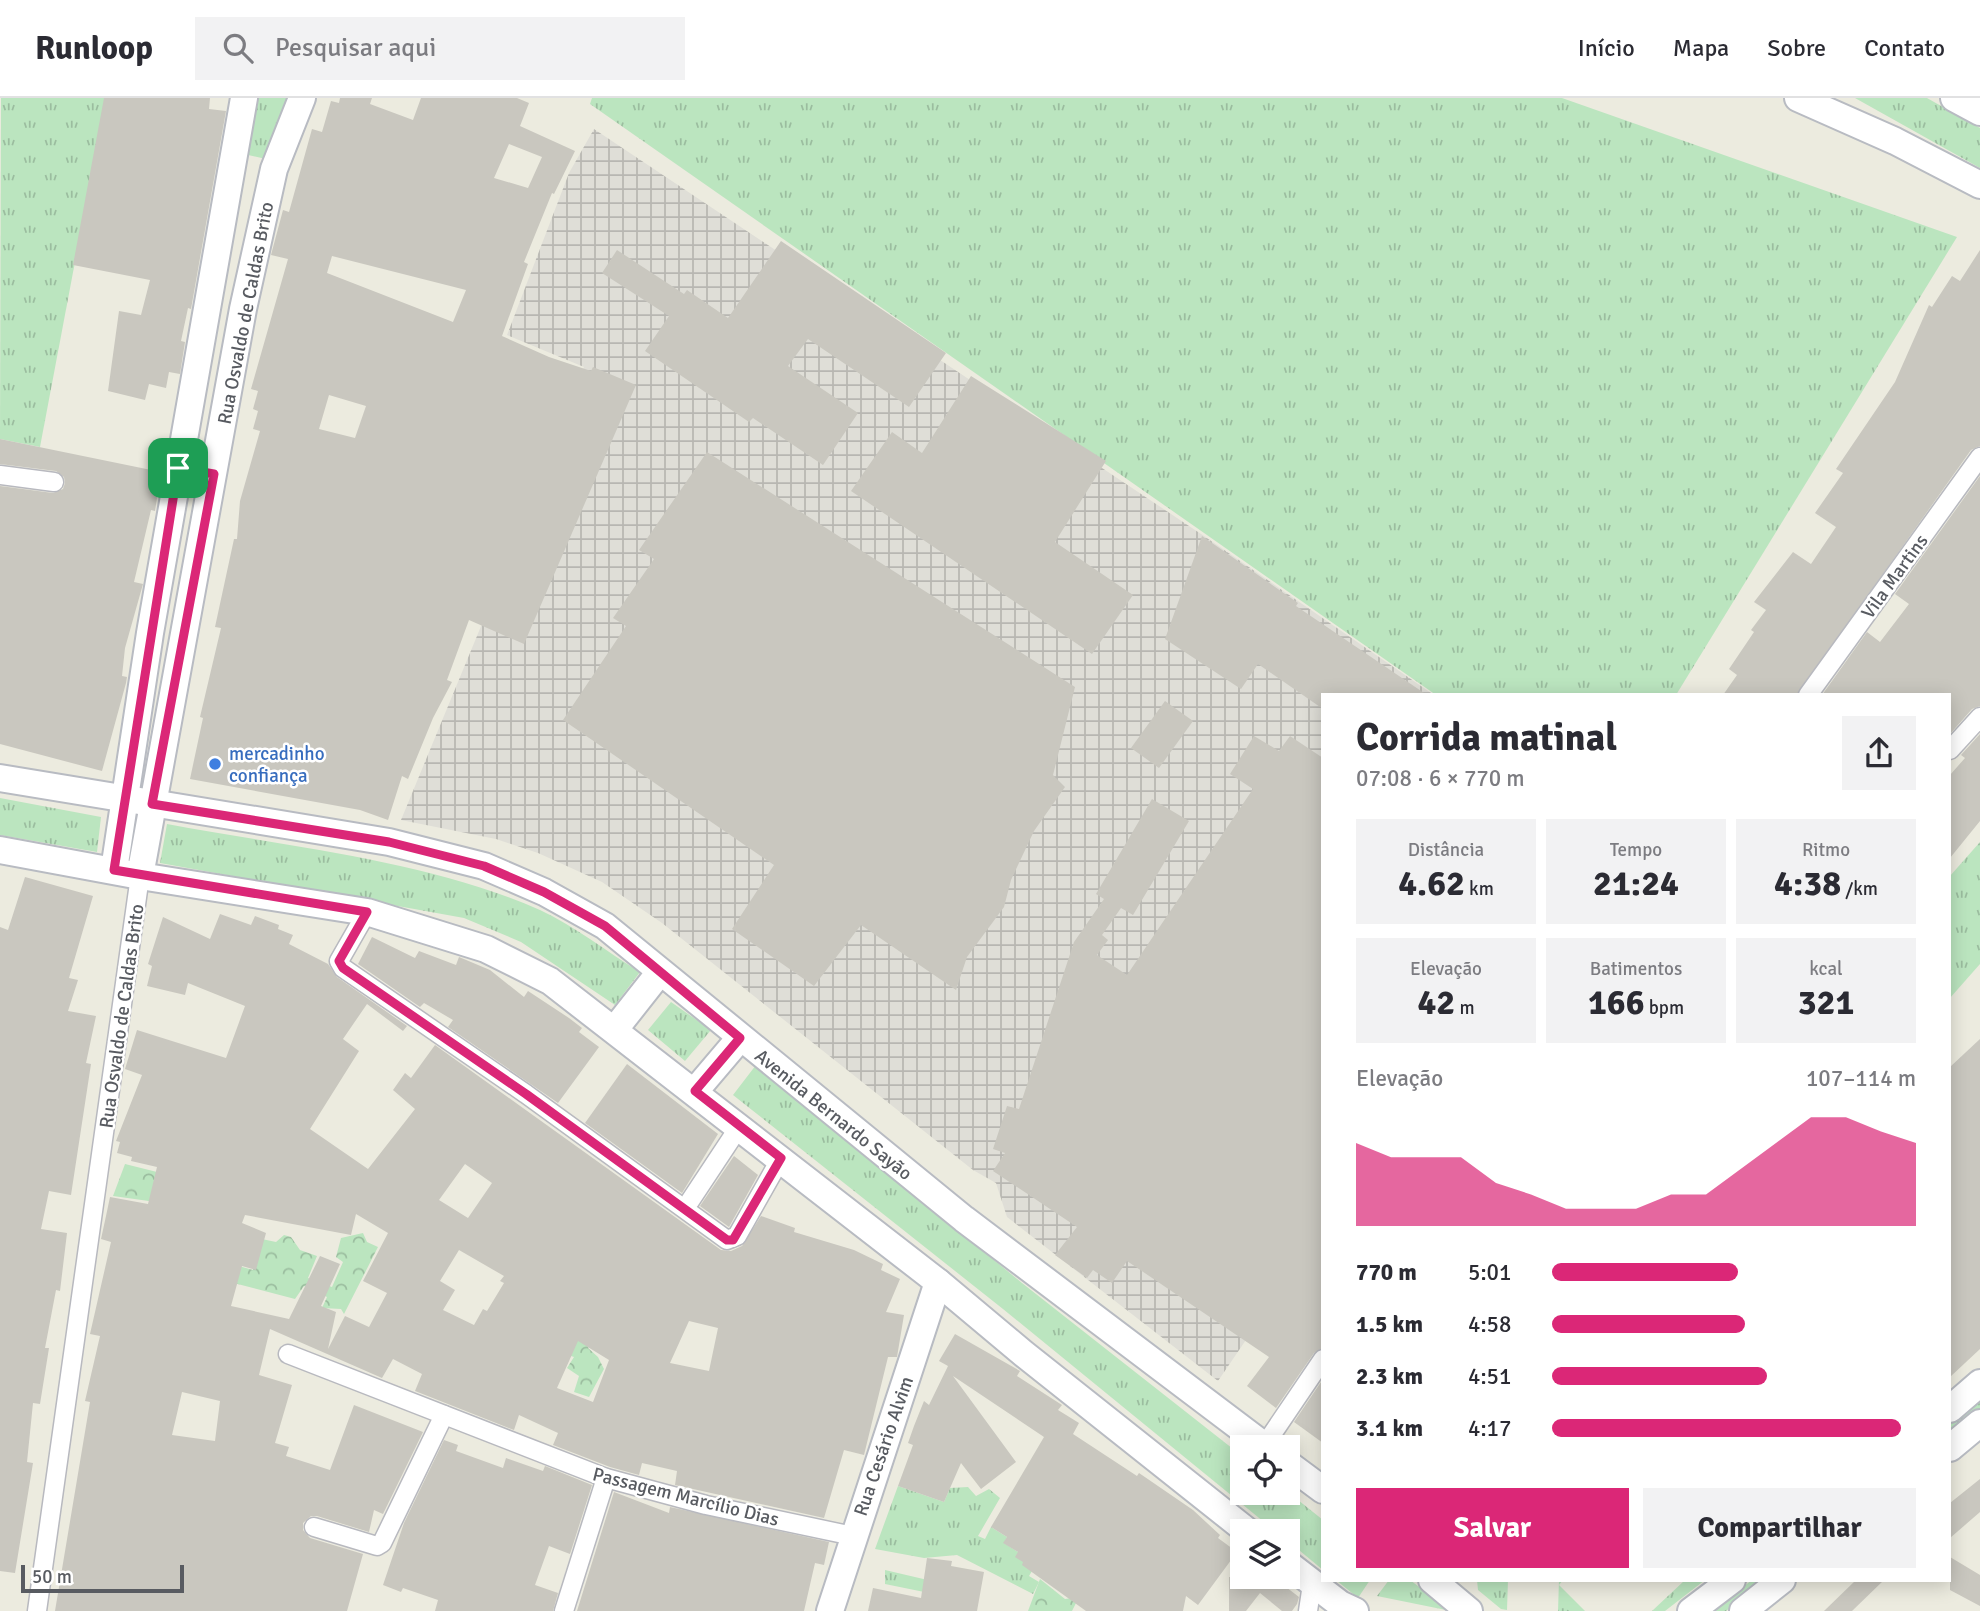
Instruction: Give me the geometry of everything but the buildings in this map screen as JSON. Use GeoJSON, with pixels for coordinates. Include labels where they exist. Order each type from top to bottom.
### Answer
{"type":"FeatureCollection","features":[{"type":"Feature","properties":{"kind":"street","name":"Rua Osvaldo de Caldas Brito"},"geometry":{"type":"LineString","coordinates":[[37,1611],[140,876],[139,802],[178,468],[244,98]]}},
{"type":"Feature","properties":{"kind":"street","name":"Rua Osvaldo de Caldas Brito"},"geometry":{"type":"LineString","coordinates":[[114,870],[139,802],[214,474],[243,309],[274,169],[302,98]]}},
{"type":"Feature","properties":{"kind":"street"},"geometry":{"type":"LineString","coordinates":[[1798,98],[1895,141],[1980,185]]}},
{"type":"Feature","properties":{"kind":"street"},"geometry":{"type":"LineString","coordinates":[[1954,98],[1980,113]]}},
{"type":"Feature","properties":{"kind":"street"},"geometry":{"type":"LineString","coordinates":[[235,160],[274,169]]}},
{"type":"Feature","properties":{"kind":"street","name":"Vila Martins"},"geometry":{"type":"LineString","coordinates":[[1809,693],[1980,457]]}},
{"type":"Feature","properties":{"kind":"street"},"geometry":{"type":"LineString","coordinates":[[178,468],[214,474]]}},
{"type":"Feature","properties":{"kind":"street"},"geometry":{"type":"LineString","coordinates":[[0,475],[54,482]]}},
{"type":"Feature","properties":{"kind":"street"},"geometry":{"type":"LineString","coordinates":[[1951,749],[1980,717]]}},
{"type":"Feature","properties":{"kind":"street","name":"Avenida Bernardo Sayão"},"geometry":{"type":"LineString","coordinates":[[0,778],[389,842],[484,866],[544,892],[605,926],[964,1219],[1250,1435]]}},
{"type":"Feature","properties":{"kind":"street"},"geometry":{"type":"LineString","coordinates":[[0,850],[140,876],[367,912],[486,949],[550,981],[781,1158],[1232,1519]]}},
{"type":"Feature","properties":{"kind":"street"},"geometry":{"type":"LineString","coordinates":[[367,912],[339,961],[343,968],[526,1094],[727,1240],[737,1236],[781,1158]]}},
{"type":"Feature","properties":{"kind":"street"},"geometry":{"type":"LineString","coordinates":[[615,1029],[660,972]]}},
{"type":"Feature","properties":{"kind":"street"},"geometry":{"type":"LineString","coordinates":[[695,1091],[740,1038]]}},
{"type":"Feature","properties":{"kind":"street"},"geometry":{"type":"LineString","coordinates":[[690,1201],[739,1127]]}},
{"type":"Feature","properties":{"kind":"street","name":"Rua Cesário Alvim"},"geometry":{"type":"LineString","coordinates":[[830,1611],[938,1282]]}},
{"type":"Feature","properties":{"kind":"street","name":"Passagem Marcílio Dias"},"geometry":{"type":"LineString","coordinates":[[288,1354],[606,1478],[706,1505],[853,1536]]}},
{"type":"Feature","properties":{"kind":"street"},"geometry":{"type":"LineString","coordinates":[[1272,1435],[1321,1363]]}},
{"type":"Feature","properties":{"kind":"street"},"geometry":{"type":"LineString","coordinates":[[1951,1408],[1980,1383]]}},
{"type":"Feature","properties":{"kind":"street"},"geometry":{"type":"LineString","coordinates":[[314,1527],[377,1546],[382,1543],[444,1415]]}},
{"type":"Feature","properties":{"kind":"street"},"geometry":{"type":"LineString","coordinates":[[1951,1447],[1980,1423]]}},
{"type":"Feature","properties":{"kind":"street"},"geometry":{"type":"LineString","coordinates":[[1300,1473],[1321,1489]]}},
{"type":"Feature","properties":{"kind":"street"},"geometry":{"type":"LineString","coordinates":[[564,1611],[606,1478]]}},
{"type":"Feature","properties":{"kind":"street"},"geometry":{"type":"LineString","coordinates":[[1300,1574],[1355,1611]]}},
{"type":"Feature","properties":{"kind":"street"},"geometry":{"type":"LineString","coordinates":[[1434,1582],[1469,1611]]}},
{"type":"Feature","properties":{"kind":"street"},"geometry":{"type":"LineString","coordinates":[[1691,1611],[1729,1582]]}},
{"type":"Feature","properties":{"kind":"street"},"geometry":{"type":"LineString","coordinates":[[1743,1611],[1779,1582]]}},
{"type":"Feature","properties":{"kind":"street"},"geometry":{"type":"LineString","coordinates":[[1308,1611],[1312,1584]]}},
{"type":"Feature","properties":{"kind":"shaded area"},"geometry":{"type":"Polygon","coordinates":[[[594,129],[1204,536],[1431,693],[1321,693],[1321,1230],[1218,1381],[1007,1217],[996,1183],[973,1170],[662,923],[602,882],[538,853],[496,839],[401,820],[510,556],[584,367],[507,335],[569,173],[594,129]]]}},
{"type":"Feature","properties":{"kind":"green space"},"geometry":{"type":"Polygon","coordinates":[[[1,98],[106,98],[40,447],[0,439],[1,98]]]}},
{"type":"Feature","properties":{"kind":"green space"},"geometry":{"type":"Polygon","coordinates":[[[247,98],[296,98],[266,159],[239,153],[247,98]]]}},
{"type":"Feature","properties":{"kind":"green space"},"geometry":{"type":"Polygon","coordinates":[[[592,98],[1562,98],[1957,237],[1677,693],[1433,693],[590,104],[592,98]]]}},
{"type":"Feature","properties":{"kind":"green space"},"geometry":{"type":"Polygon","coordinates":[[[1855,98],[1927,98],[1980,128],[1980,168],[1855,98]]]}},
{"type":"Feature","properties":{"kind":"green space"},"geometry":{"type":"Polygon","coordinates":[[[0,798],[101,817],[97,852],[0,835],[0,798]]]}},
{"type":"Feature","properties":{"kind":"green space"},"geometry":{"type":"Polygon","coordinates":[[[167,824],[405,867],[498,893],[553,916],[640,972],[615,1005],[521,942],[464,918],[160,863],[167,824]]]}},
{"type":"Feature","properties":{"kind":"green space"},"geometry":{"type":"Polygon","coordinates":[[[1980,842],[1980,964],[1951,997],[1951,875],[1980,842]]]}},
{"type":"Feature","properties":{"kind":"green space"},"geometry":{"type":"Polygon","coordinates":[[[671,1002],[711,1030],[685,1061],[648,1030],[671,1002]]]}},
{"type":"Feature","properties":{"kind":"green space"},"geometry":{"type":"Polygon","coordinates":[[[756,1065],[1022,1283],[1230,1447],[1230,1494],[1003,1309],[733,1095],[756,1065]]]}},
{"type":"Feature","properties":{"kind":"green space"},"geometry":{"type":"Polygon","coordinates":[[[125,1164],[157,1172],[163,1203],[113,1196],[125,1164]]]}},
{"type":"Feature","properties":{"kind":"green space"},"geometry":{"type":"Polygon","coordinates":[[[363,1233],[367,1242],[378,1247],[344,1314],[341,1309],[322,1308],[327,1297],[304,1286],[295,1299],[195,1273],[214,1259],[253,1270],[257,1238],[276,1242],[284,1235],[291,1237],[300,1250],[317,1256],[308,1278],[332,1287],[343,1262],[336,1257],[341,1238],[363,1233]]]}},
{"type":"Feature","properties":{"kind":"green space"},"geometry":{"type":"Polygon","coordinates":[[[568,1322],[596,1335],[588,1348],[598,1357],[604,1369],[589,1397],[574,1392],[579,1376],[567,1368],[574,1357],[565,1354],[568,1322]]]}},
{"type":"Feature","properties":{"kind":"green space"},"geometry":{"type":"Polygon","coordinates":[[[1980,1394],[1980,1411],[1951,1434],[1951,1419],[1980,1394]]]}},
{"type":"Feature","properties":{"kind":"green space"},"geometry":{"type":"Polygon","coordinates":[[[898,1486],[944,1502],[950,1488],[968,1487],[976,1496],[989,1489],[1000,1498],[978,1536],[985,1539],[991,1527],[1007,1537],[1004,1543],[1018,1552],[1032,1571],[1029,1576],[1039,1582],[1033,1594],[957,1555],[924,1558],[875,1549],[898,1486]]]}},
{"type":"Feature","properties":{"kind":"green space"},"geometry":{"type":"Polygon","coordinates":[[[1300,1502],[1321,1518],[1321,1568],[1300,1551],[1300,1519],[1260,1519],[1243,1505],[1300,1505],[1300,1502]]]}},
{"type":"Feature","properties":{"kind":"green space"},"geometry":{"type":"Polygon","coordinates":[[[885,1570],[949,1585],[934,1594],[885,1584],[885,1570]]]}},
{"type":"Feature","properties":{"kind":"green space"},"geometry":{"type":"Polygon","coordinates":[[[1040,1579],[1065,1599],[1079,1597],[1072,1611],[1028,1611],[1040,1579]]]}},
{"type":"Feature","properties":{"kind":"green space"},"geometry":{"type":"Polygon","coordinates":[[[1338,1582],[1369,1582],[1358,1598],[1338,1582]]]}},
{"type":"Feature","properties":{"kind":"green space"},"geometry":{"type":"Polygon","coordinates":[[[1388,1582],[1413,1582],[1451,1611],[1377,1596],[1388,1582]]]}},
{"type":"Feature","properties":{"kind":"green space"},"geometry":{"type":"Polygon","coordinates":[[[1477,1582],[1508,1582],[1507,1610],[1501,1609],[1478,1590],[1477,1582]]]}},
{"type":"Feature","properties":{"kind":"green space"},"geometry":{"type":"Polygon","coordinates":[[[1559,1582],[1561,1582],[1559,1585],[1585,1611],[1558,1611],[1559,1582]]]}},
{"type":"Feature","properties":{"kind":"green space"},"geometry":{"type":"Polygon","coordinates":[[[1683,1582],[1702,1582],[1665,1611],[1652,1611],[1683,1582]]]}},
{"type":"Feature","properties":{"kind":"green space"},"geometry":{"type":"Polygon","coordinates":[[[1749,1582],[1763,1582],[1726,1611],[1712,1611],[1749,1582]]]}},
{"type":"Feature","properties":{"kind":"place","name":"mercadinho confiança"},"geometry":{"type":"Point","coordinates":[215,764]}},
{"type":"Feature","properties":{"kind":"route"},"geometry":{"type":"LineString","coordinates":[[178,468],[214,474],[152,804],[389,842],[484,866],[544,892],[605,926],[740,1038],[695,1091],[781,1158],[733,1240],[727,1240],[526,1094],[343,968],[339,961],[367,912],[114,870],[178,468]]}}]}
